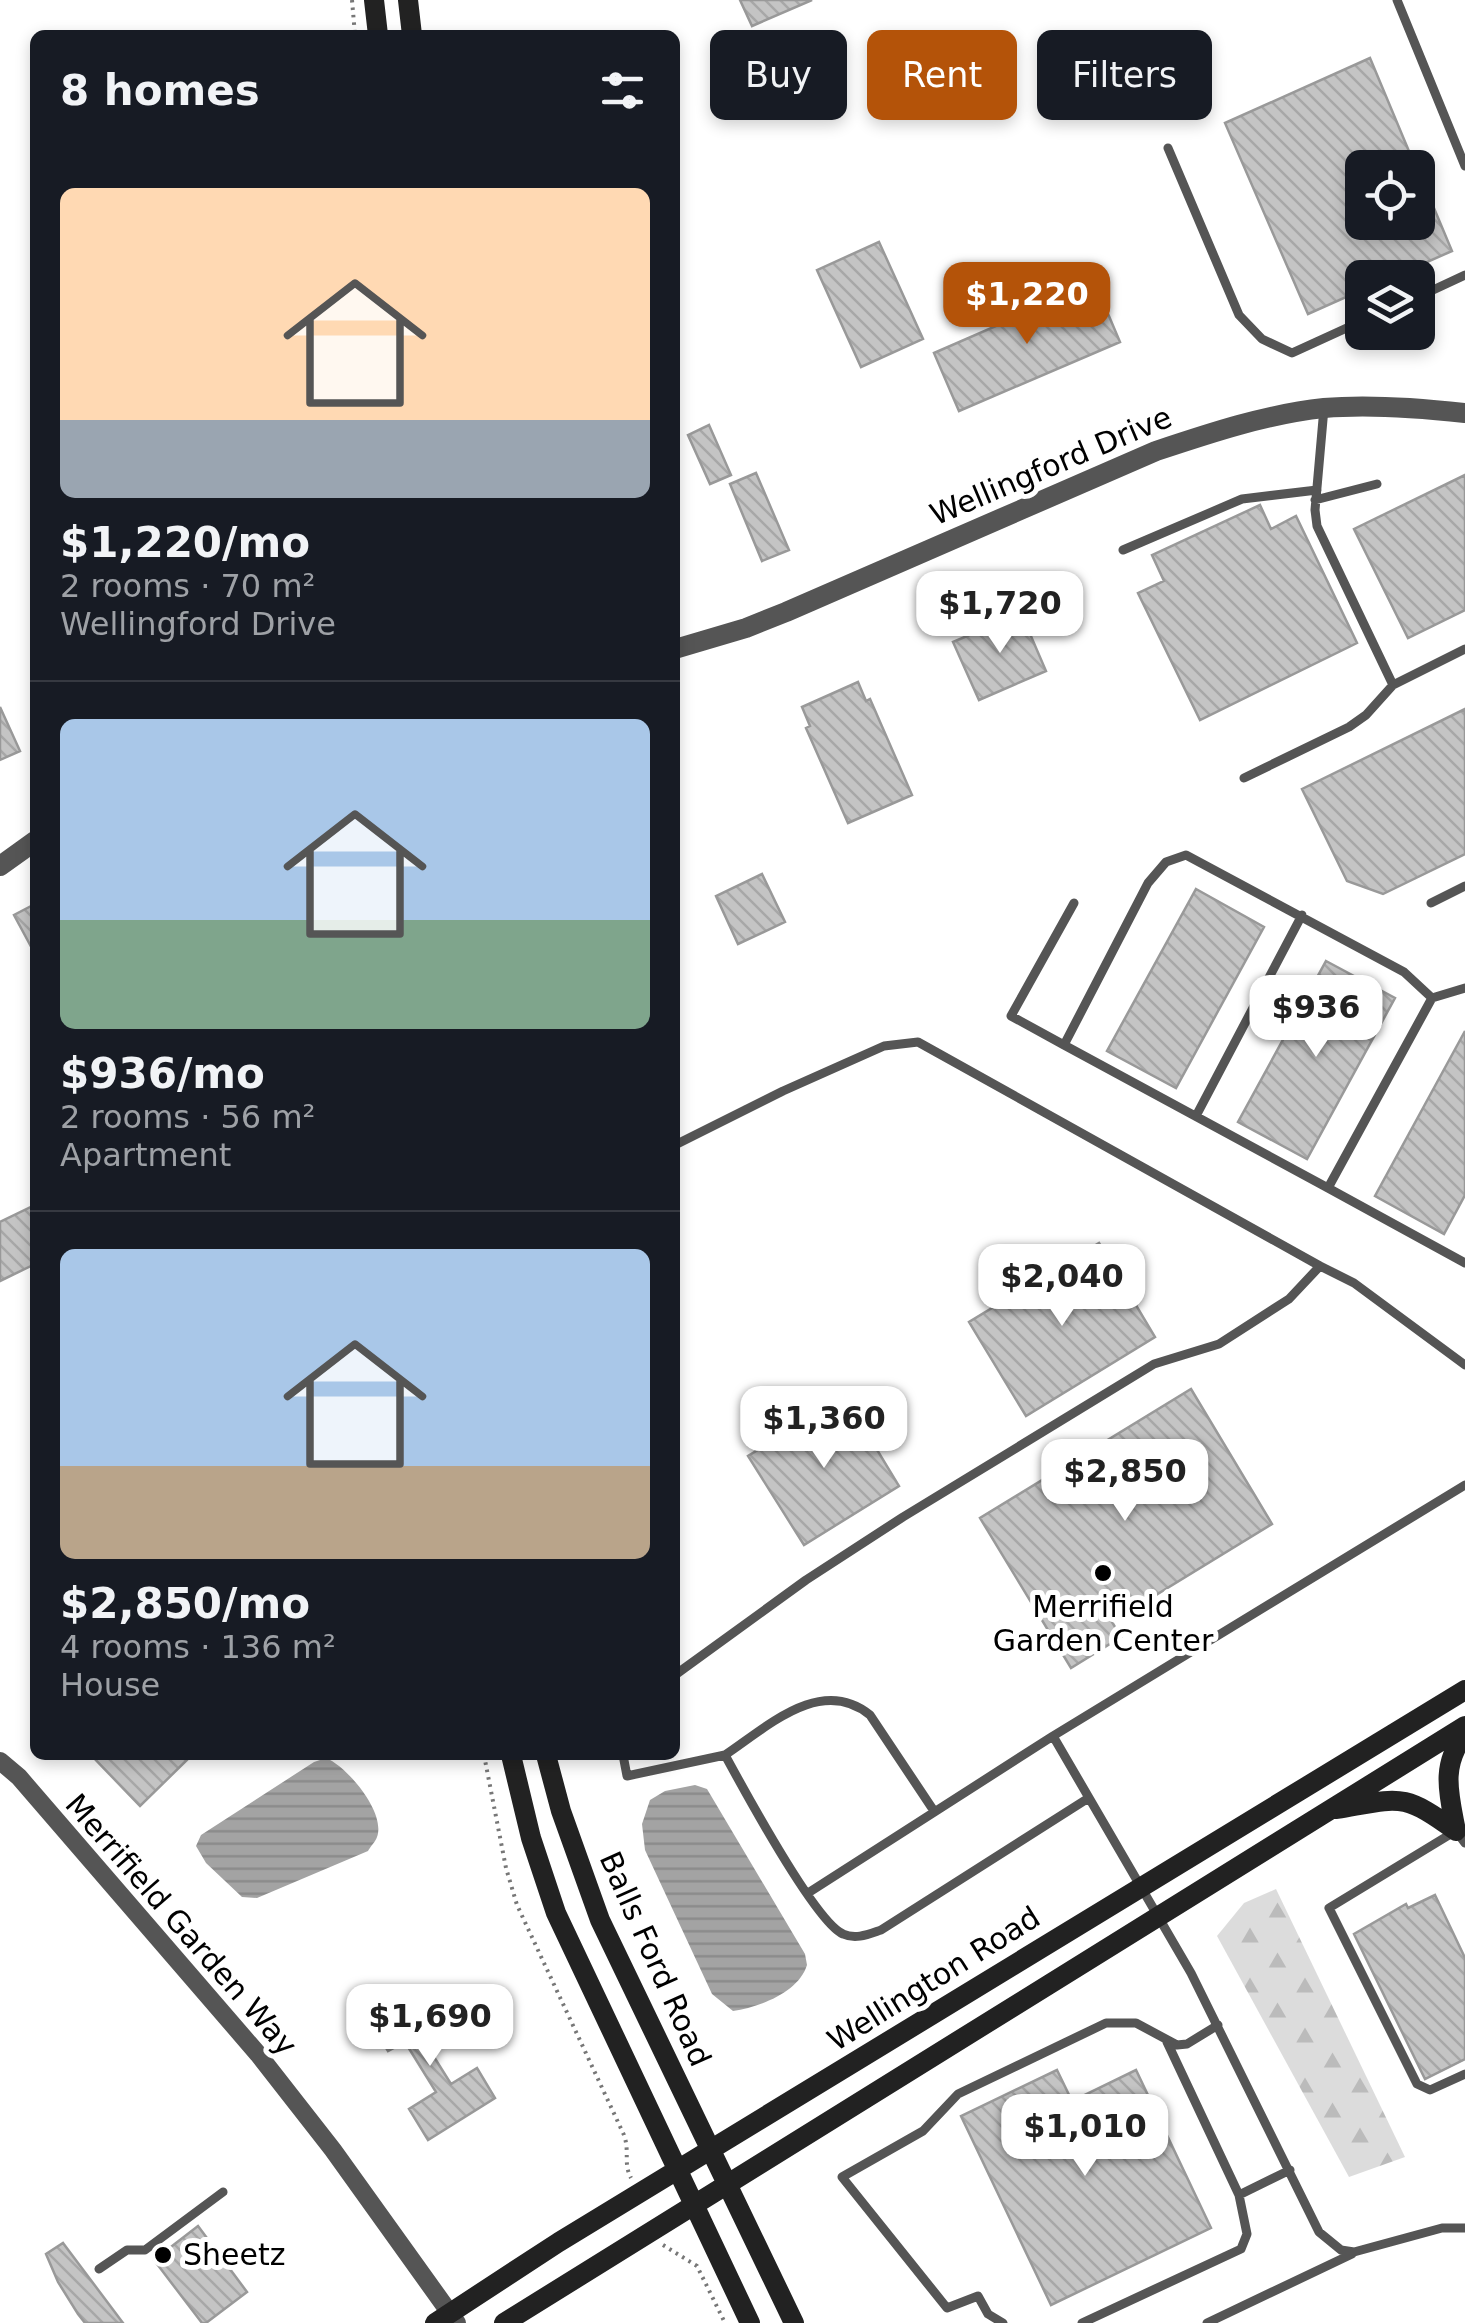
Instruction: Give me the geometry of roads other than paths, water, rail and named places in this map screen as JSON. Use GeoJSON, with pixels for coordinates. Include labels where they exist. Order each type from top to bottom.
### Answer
{"type":"FeatureCollection","features":[{"type":"Feature","properties":{"kind":"main road"},"geometry":{"type":"LineString","coordinates":[[374,0],[377,30]]}},
{"type":"Feature","properties":{"kind":"main road"},"geometry":{"type":"LineString","coordinates":[[408,0],[411,30]]}},
{"type":"Feature","properties":{"kind":"main road","name":"Wellington Road"},"geometry":{"type":"LineString","coordinates":[[447,2320],[559,2242],[1465,1690]]}},
{"type":"Feature","properties":{"kind":"main road","name":"Wellington Road"},"geometry":{"type":"LineString","coordinates":[[508,2322],[692,2203],[1465,1726]]}},
{"type":"Feature","properties":{"kind":"main road"},"geometry":{"type":"LineString","coordinates":[[1462,1833],[1447,1786],[1447,1769],[1465,1734]]}},
{"type":"Feature","properties":{"kind":"main road"},"geometry":{"type":"LineString","coordinates":[[512,1760],[531,1838],[556,1914],[750,2323]]}},
{"type":"Feature","properties":{"kind":"main road","name":"Balls Ford Road"},"geometry":{"type":"LineString","coordinates":[[547,1760],[560,1811],[600,1920],[794,2323]]}},
{"type":"Feature","properties":{"kind":"main road"},"geometry":{"type":"LineString","coordinates":[[1325,1811],[1402,1799],[1418,1804],[1462,1833]]}},
{"type":"Feature","properties":{"kind":"street","name":"Wellingford Drive"},"geometry":{"type":"LineString","coordinates":[[680,648],[786,612],[1156,451],[1255,422],[1324,408],[1465,414]]}},
{"type":"Feature","properties":{"kind":"street"},"geometry":{"type":"LineString","coordinates":[[0,866],[30,845]]}},
{"type":"Feature","properties":{"kind":"street","name":"Merrifield Garden Way"},"geometry":{"type":"LineString","coordinates":[[0,1761],[19,1777],[258,2054],[333,2150],[447,2320]]}},
{"type":"Feature","properties":{"kind":"lane"},"geometry":{"type":"LineString","coordinates":[[1397,0],[1465,166]]}},
{"type":"Feature","properties":{"kind":"lane"},"geometry":{"type":"LineString","coordinates":[[1168,148],[1233,303],[1249,328],[1292,353],[1345,330]]}},
{"type":"Feature","properties":{"kind":"lane"},"geometry":{"type":"LineString","coordinates":[[1435,289],[1465,276]]}},
{"type":"Feature","properties":{"kind":"lane"},"geometry":{"type":"LineString","coordinates":[[1324,408],[1316,526],[1393,686]]}},
{"type":"Feature","properties":{"kind":"lane"},"geometry":{"type":"LineString","coordinates":[[1123,550],[1242,499],[1316,495],[1378,484]]}},
{"type":"Feature","properties":{"kind":"lane"},"geometry":{"type":"LineString","coordinates":[[1244,778],[1350,727],[1393,686],[1465,649]]}},
{"type":"Feature","properties":{"kind":"lane"},"geometry":{"type":"LineString","coordinates":[[1064,1045],[1148,883],[1166,862],[1186,854],[1404,972],[1432,998]]}},
{"type":"Feature","properties":{"kind":"lane"},"geometry":{"type":"LineString","coordinates":[[1430,903],[1465,886]]}},
{"type":"Feature","properties":{"kind":"lane"},"geometry":{"type":"LineString","coordinates":[[1074,904],[1011,1016],[1465,1262]]}},
{"type":"Feature","properties":{"kind":"lane"},"geometry":{"type":"LineString","coordinates":[[1196,1116],[1302,915]]}},
{"type":"Feature","properties":{"kind":"lane"},"geometry":{"type":"LineString","coordinates":[[1328,1188],[1432,998],[1465,988]]}},
{"type":"Feature","properties":{"kind":"lane"},"geometry":{"type":"LineString","coordinates":[[680,1142],[884,1046],[918,1042],[1354,1284],[1465,1364]]}},
{"type":"Feature","properties":{"kind":"lane"},"geometry":{"type":"LineString","coordinates":[[680,1671],[806,1580],[920,1506],[1154,1364],[1219,1344],[1289,1299],[1320,1266]]}},
{"type":"Feature","properties":{"kind":"lane"},"geometry":{"type":"LineString","coordinates":[[808,1893],[1052,1736],[1465,1485]]}},
{"type":"Feature","properties":{"kind":"lane"},"geometry":{"type":"LineString","coordinates":[[624,1760],[627,1776],[725,1755],[810,1702],[838,1699],[859,1706],[870,1715],[934,1811]]}},
{"type":"Feature","properties":{"kind":"lane"},"geometry":{"type":"LineString","coordinates":[[1052,1736],[1218,2025],[1320,2232],[1341,2250],[1354,2252]]}},
{"type":"Feature","properties":{"kind":"lane"},"geometry":{"type":"LineString","coordinates":[[725,1755],[760,1820],[828,1924],[846,1936],[871,1933],[1087,1799]]}},
{"type":"Feature","properties":{"kind":"lane"},"geometry":{"type":"LineString","coordinates":[[1462,1833],[1329,1908],[1417,2084],[1430,2090],[1465,2074]]}},
{"type":"Feature","properties":{"kind":"lane"},"geometry":{"type":"LineString","coordinates":[[1003,2323],[988,2314],[978,2296],[947,2308],[842,2177],[923,2132],[958,2094],[1106,2023],[1136,2023],[1167,2042],[1238,2195],[1247,2234],[1241,2249],[1082,2323]]}},
{"type":"Feature","properties":{"kind":"lane"},"geometry":{"type":"LineString","coordinates":[[1167,2042],[1187,2044],[1218,2025]]}},
{"type":"Feature","properties":{"kind":"lane"},"geometry":{"type":"LineString","coordinates":[[1238,2195],[1290,2170]]}},
{"type":"Feature","properties":{"kind":"lane"},"geometry":{"type":"LineString","coordinates":[[99,2269],[127,2250],[145,2250],[223,2192]]}},
{"type":"Feature","properties":{"kind":"lane"},"geometry":{"type":"LineString","coordinates":[[1207,2323],[1354,2252],[1442,2228],[1465,2228]]}},
{"type":"Feature","properties":{"kind":"place","name":"Merrifield Garden Center"},"geometry":{"type":"Point","coordinates":[1103,1573]}},
{"type":"Feature","properties":{"kind":"place","name":"Sheetz"},"geometry":{"type":"Point","coordinates":[163,2255]}}]}
